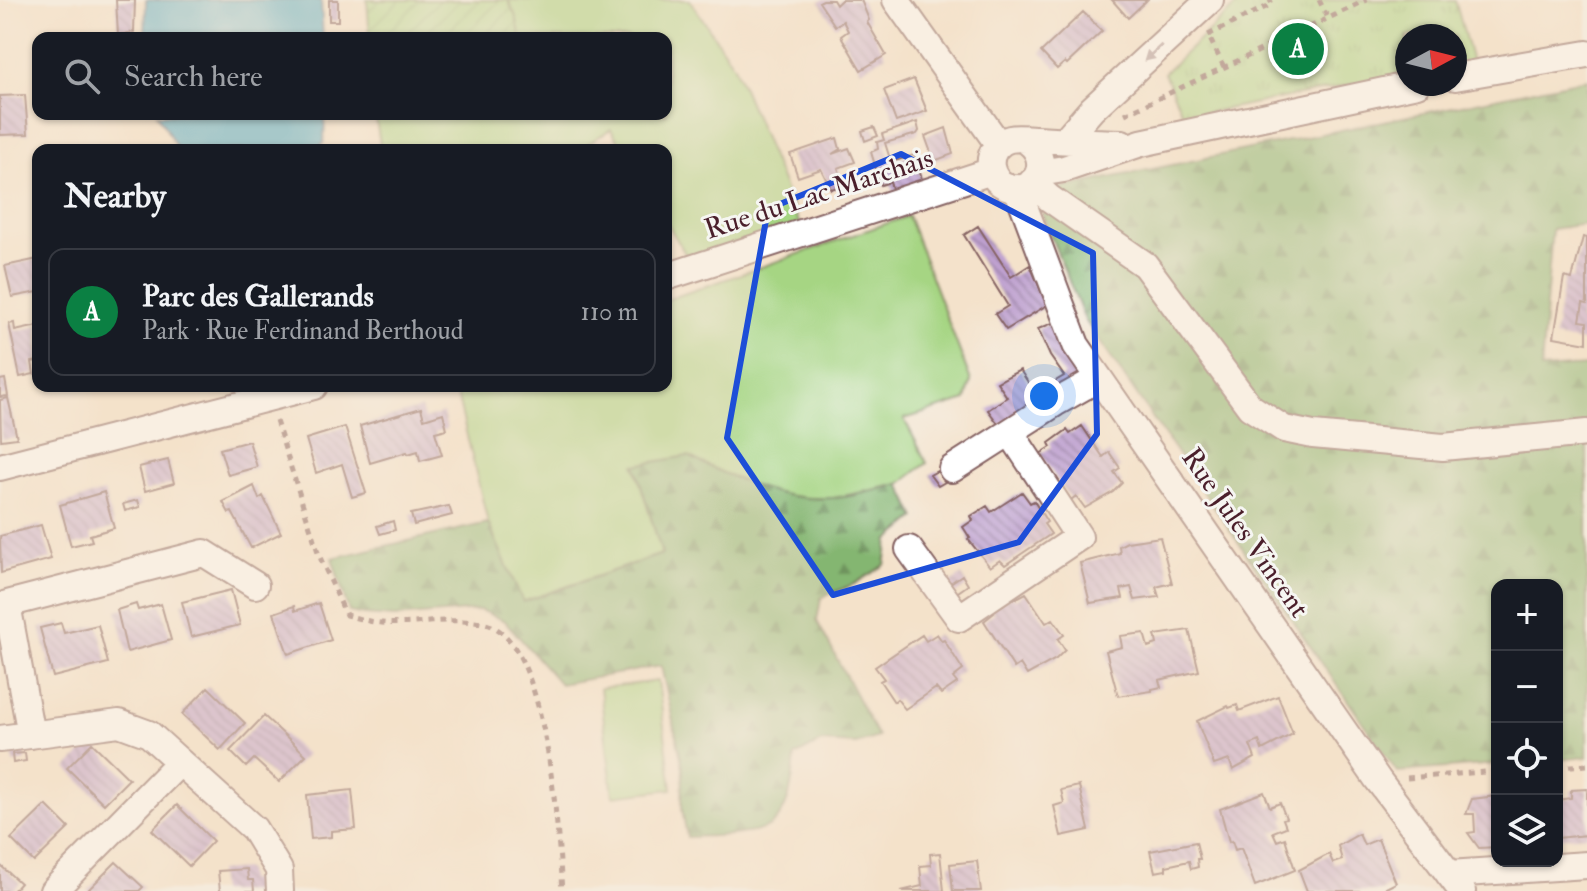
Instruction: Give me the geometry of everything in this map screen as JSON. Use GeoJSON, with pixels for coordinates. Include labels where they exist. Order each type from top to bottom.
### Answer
{"type":"FeatureCollection","features":[{"type":"Feature","properties":{"kind":"street"},"geometry":{"type":"LineString","coordinates":[[896,0],[1012,142],[1031,143],[1040,157],[1030,181]]}},
{"type":"Feature","properties":{"kind":"street"},"geometry":{"type":"LineString","coordinates":[[1066,139],[1092,109],[1210,0]]}},
{"type":"Feature","properties":{"kind":"street"},"geometry":{"type":"LineString","coordinates":[[1467,75],[1587,54]]}},
{"type":"Feature","properties":{"kind":"street"},"geometry":{"type":"LineString","coordinates":[[1141,143],[1066,139],[1012,142],[992,156],[992,171],[1002,184],[1030,181],[1141,143],[1395,89]]}},
{"type":"Feature","properties":{"kind":"street","name":"Rue du Lac Marchais"},"geometry":{"type":"LineString","coordinates":[[672,275],[992,171]]}},
{"type":"Feature","properties":{"kind":"street"},"geometry":{"type":"LineString","coordinates":[[1030,181],[1049,198],[1145,265],[1250,407],[1284,429],[1313,435],[1443,447],[1587,433]]}},
{"type":"Feature","properties":{"kind":"street","name":"Rue Jules Vincent"},"geometry":{"type":"LineString","coordinates":[[1030,181],[1076,345],[1378,780],[1455,882]]}},
{"type":"Feature","properties":{"kind":"street"},"geometry":{"type":"LineString","coordinates":[[952,469],[1099,378]]}},
{"type":"Feature","properties":{"kind":"street"},"geometry":{"type":"LineString","coordinates":[[0,467],[289,392]]}},
{"type":"Feature","properties":{"kind":"street"},"geometry":{"type":"LineString","coordinates":[[909,549],[959,618],[1079,537],[1010,432]]}},
{"type":"Feature","properties":{"kind":"street"},"geometry":{"type":"LineString","coordinates":[[31,735],[7,604],[204,553],[255,585]]}},
{"type":"Feature","properties":{"kind":"street"},"geometry":{"type":"LineString","coordinates":[[0,739],[119,723],[149,734],[254,829],[279,870],[280,891]]}},
{"type":"Feature","properties":{"kind":"street"},"geometry":{"type":"LineString","coordinates":[[53,891],[180,762]]}},
{"type":"Feature","properties":{"kind":"street"},"geometry":{"type":"LineString","coordinates":[[1455,882],[1587,865]]}},
{"type":"Feature","properties":{"kind":"path"},"geometry":{"type":"LineString","coordinates":[[1224,67],[1208,35],[1272,4],[1270,0]]}},
{"type":"Feature","properties":{"kind":"path"},"geometry":{"type":"LineString","coordinates":[[1319,0],[1328,18]]}},
{"type":"Feature","properties":{"kind":"path"},"geometry":{"type":"LineString","coordinates":[[1117,118],[1367,0]]}},
{"type":"Feature","properties":{"kind":"path"},"geometry":{"type":"LineString","coordinates":[[1304,30],[1313,48]]}},
{"type":"Feature","properties":{"kind":"path"},"geometry":{"type":"LineString","coordinates":[[268,397],[319,555],[346,615],[381,623],[488,624],[506,638],[520,657],[544,733],[554,783],[562,891]]}},
{"type":"Feature","properties":{"kind":"path"},"geometry":{"type":"LineString","coordinates":[[1563,767],[1587,765]]}},
{"type":"Feature","properties":{"kind":"path"},"geometry":{"type":"LineString","coordinates":[[1378,780],[1491,771]]}},
{"type":"Feature","properties":{"kind":"highlighted area"},"geometry":{"type":"Polygon","coordinates":[[[901,154],[1093,253],[1097,434],[1019,542],[833,595],[727,438],[768,209],[901,154]]]}},
{"type":"Feature","properties":{"kind":"green space"},"geometry":{"type":"Polygon","coordinates":[[[367,0],[508,0],[520,32],[370,32],[367,0]]]}},
{"type":"Feature","properties":{"kind":"green space"},"geometry":{"type":"Polygon","coordinates":[[[508,0],[690,0],[734,66],[800,225],[687,257],[672,231],[672,144],[620,144],[611,129],[587,144],[380,144],[376,120],[672,120],[672,32],[520,32],[508,0]]]}},
{"type":"Feature","properties":{"kind":"green space"},"geometry":{"type":"Polygon","coordinates":[[[1242,0],[1455,0],[1462,24],[1395,24],[1395,76],[1184,117],[1164,73],[1242,0]]]}},
{"type":"Feature","properties":{"kind":"green space"},"geometry":{"type":"Polygon","coordinates":[[[1467,44],[1472,62],[1467,63],[1467,44]]]}},
{"type":"Feature","properties":{"kind":"green space"},"geometry":{"type":"Polygon","coordinates":[[[1587,79],[1587,224],[1552,229],[1541,369],[1587,366],[1587,757],[1563,759],[1563,579],[1491,579],[1491,764],[1397,772],[1085,320],[1042,215],[1061,188],[1587,79]]]}},
{"type":"Feature","properties":{"kind":"green space"},"geometry":{"type":"Polygon","coordinates":[[[908,216],[971,381],[966,400],[904,419],[927,463],[900,484],[834,498],[790,498],[735,478],[635,466],[662,554],[522,602],[488,523],[456,392],[672,392],[672,298],[908,216]]]}},
{"type":"Feature","properties":{"kind":"green space"},"geometry":{"type":"Polygon","coordinates":[[[688,456],[758,487],[794,496],[841,497],[900,484],[916,518],[889,540],[885,565],[854,584],[821,598],[817,621],[878,737],[856,744],[821,742],[795,756],[789,794],[777,820],[763,829],[742,834],[687,837],[682,809],[683,767],[661,666],[560,684],[505,621],[480,610],[395,617],[349,612],[332,558],[488,523],[523,602],[662,554],[635,465],[688,456]]]}},
{"type":"Feature","properties":{"kind":"green space"},"geometry":{"type":"Polygon","coordinates":[[[658,681],[672,789],[613,796],[600,688],[658,681]]]}},
{"type":"Feature","properties":{"kind":"water"},"geometry":{"type":"Polygon","coordinates":[[[146,0],[321,0],[323,32],[145,32],[146,0]]]}},
{"type":"Feature","properties":{"kind":"water"},"geometry":{"type":"Polygon","coordinates":[[[160,120],[325,120],[323,144],[174,144],[160,120]]]}},
{"type":"Feature","properties":{"kind":"building"},"geometry":{"type":"Polygon","coordinates":[[[116,0],[135,0],[134,32],[118,32],[116,0]]]}},
{"type":"Feature","properties":{"kind":"building"},"geometry":{"type":"Polygon","coordinates":[[[329,0],[338,0],[338,21],[329,21],[329,0]]]}},
{"type":"Feature","properties":{"kind":"building"},"geometry":{"type":"Polygon","coordinates":[[[833,0],[836,5],[841,0],[861,0],[869,20],[867,22],[886,55],[861,70],[841,36],[848,31],[843,21],[835,26],[819,2],[833,0]]]}},
{"type":"Feature","properties":{"kind":"building"},"geometry":{"type":"Polygon","coordinates":[[[1112,0],[1147,0],[1128,18],[1112,0]]]}},
{"type":"Feature","properties":{"kind":"building"},"geometry":{"type":"Polygon","coordinates":[[[1083,12],[1102,31],[1067,64],[1065,62],[1057,69],[1041,52],[1083,12]]]}},
{"type":"Feature","properties":{"kind":"building"},"geometry":{"type":"Polygon","coordinates":[[[914,79],[927,111],[896,122],[884,90],[914,79]]]}},
{"type":"Feature","properties":{"kind":"building"},"geometry":{"type":"Polygon","coordinates":[[[25,95],[28,134],[0,135],[0,96],[25,95]]]}},
{"type":"Feature","properties":{"kind":"building"},"geometry":{"type":"Polygon","coordinates":[[[917,122],[917,134],[885,143],[891,162],[914,155],[923,182],[893,192],[890,182],[881,185],[871,152],[878,149],[877,142],[884,140],[882,134],[917,122]]]}},
{"type":"Feature","properties":{"kind":"building"},"geometry":{"type":"Polygon","coordinates":[[[874,127],[878,136],[865,141],[862,131],[874,127]]]}},
{"type":"Feature","properties":{"kind":"building"},"geometry":{"type":"Polygon","coordinates":[[[946,128],[953,154],[934,161],[925,136],[946,128]]]}},
{"type":"Feature","properties":{"kind":"building"},"geometry":{"type":"Polygon","coordinates":[[[837,138],[840,149],[832,154],[849,148],[855,162],[838,168],[844,185],[831,189],[821,169],[798,177],[790,154],[837,138]]]}},
{"type":"Feature","properties":{"kind":"building"},"geometry":{"type":"Polygon","coordinates":[[[978,226],[1011,277],[1030,265],[1047,305],[1006,330],[995,314],[1008,306],[964,235],[978,226]]]}},
{"type":"Feature","properties":{"kind":"building"},"geometry":{"type":"Polygon","coordinates":[[[1583,237],[1587,238],[1587,304],[1583,303],[1580,321],[1587,322],[1587,343],[1554,337],[1564,277],[1572,279],[1583,237]]]}},
{"type":"Feature","properties":{"kind":"building"},"geometry":{"type":"Polygon","coordinates":[[[32,260],[32,293],[12,297],[5,266],[32,260]]]}},
{"type":"Feature","properties":{"kind":"building"},"geometry":{"type":"Polygon","coordinates":[[[1055,322],[1082,374],[999,425],[988,410],[1007,397],[997,382],[1020,370],[1035,393],[1064,376],[1050,356],[1038,329],[1055,322]]]}},
{"type":"Feature","properties":{"kind":"building"},"geometry":{"type":"Polygon","coordinates":[[[14,323],[15,331],[32,327],[32,374],[20,377],[9,324],[14,323]]]}},
{"type":"Feature","properties":{"kind":"building"},"geometry":{"type":"Polygon","coordinates":[[[5,379],[8,396],[0,397],[0,380],[5,379]]]}},
{"type":"Feature","properties":{"kind":"building"},"geometry":{"type":"Polygon","coordinates":[[[8,398],[17,438],[1,440],[0,400],[8,398]]]}},
{"type":"Feature","properties":{"kind":"building"},"geometry":{"type":"Polygon","coordinates":[[[421,408],[424,419],[443,413],[447,429],[435,432],[442,455],[420,461],[418,451],[407,452],[370,463],[360,426],[421,408]]]}},
{"type":"Feature","properties":{"kind":"building"},"geometry":{"type":"Polygon","coordinates":[[[1082,426],[1103,457],[1109,452],[1120,468],[1114,472],[1122,483],[1113,492],[1085,508],[1076,496],[1071,500],[1040,454],[1067,430],[1070,434],[1082,426]]]}},
{"type":"Feature","properties":{"kind":"building"},"geometry":{"type":"Polygon","coordinates":[[[345,427],[366,493],[352,497],[342,464],[316,473],[306,439],[345,427]]]}},
{"type":"Feature","properties":{"kind":"building"},"geometry":{"type":"Polygon","coordinates":[[[249,441],[257,467],[228,475],[220,449],[249,441]]]}},
{"type":"Feature","properties":{"kind":"building"},"geometry":{"type":"Polygon","coordinates":[[[168,460],[174,483],[145,491],[139,467],[168,460]]]}},
{"type":"Feature","properties":{"kind":"building"},"geometry":{"type":"Polygon","coordinates":[[[937,471],[945,482],[938,486],[930,475],[937,471]]]}},
{"type":"Feature","properties":{"kind":"building"},"geometry":{"type":"Polygon","coordinates":[[[254,486],[259,499],[263,496],[281,533],[251,548],[232,512],[229,513],[223,502],[254,486]]]}},
{"type":"Feature","properties":{"kind":"building"},"geometry":{"type":"Polygon","coordinates":[[[104,492],[114,528],[90,535],[92,541],[71,546],[60,505],[104,492]]]}},
{"type":"Feature","properties":{"kind":"building"},"geometry":{"type":"Polygon","coordinates":[[[1022,492],[1030,503],[1034,501],[1051,534],[1005,565],[1000,560],[990,567],[968,539],[963,527],[973,520],[971,516],[987,506],[991,512],[1022,492]]]}},
{"type":"Feature","properties":{"kind":"building"},"geometry":{"type":"Polygon","coordinates":[[[138,500],[140,507],[125,511],[123,504],[138,500]]]}},
{"type":"Feature","properties":{"kind":"building"},"geometry":{"type":"Polygon","coordinates":[[[449,506],[452,515],[414,525],[411,514],[449,506]]]}},
{"type":"Feature","properties":{"kind":"building"},"geometry":{"type":"Polygon","coordinates":[[[393,521],[395,530],[380,534],[377,526],[393,521]]]}},
{"type":"Feature","properties":{"kind":"building"},"geometry":{"type":"Polygon","coordinates":[[[41,525],[51,559],[1,573],[0,536],[41,525]]]}},
{"type":"Feature","properties":{"kind":"building"},"geometry":{"type":"Polygon","coordinates":[[[1160,537],[1172,583],[1156,587],[1159,597],[1135,600],[1131,587],[1121,589],[1123,598],[1090,603],[1080,563],[1120,553],[1119,546],[1127,542],[1160,537]]]}},
{"type":"Feature","properties":{"kind":"building"},"geometry":{"type":"Polygon","coordinates":[[[962,575],[968,585],[955,594],[949,584],[962,575]]]}},
{"type":"Feature","properties":{"kind":"building"},"geometry":{"type":"Polygon","coordinates":[[[231,590],[240,625],[191,637],[182,602],[231,590]]]}},
{"type":"Feature","properties":{"kind":"building"},"geometry":{"type":"Polygon","coordinates":[[[1026,593],[1046,623],[1053,619],[1064,635],[1058,639],[1065,650],[1056,659],[1027,675],[1020,664],[1014,668],[984,621],[994,613],[991,609],[1012,596],[1015,599],[1026,593]]]}},
{"type":"Feature","properties":{"kind":"building"},"geometry":{"type":"Polygon","coordinates":[[[319,603],[331,640],[288,654],[274,613],[294,606],[295,611],[319,603]]]}},
{"type":"Feature","properties":{"kind":"building"},"geometry":{"type":"Polygon","coordinates":[[[136,604],[138,610],[161,604],[171,640],[127,652],[117,610],[136,604]]]}},
{"type":"Feature","properties":{"kind":"building"},"geometry":{"type":"Polygon","coordinates":[[[61,623],[64,633],[98,625],[108,663],[53,677],[40,628],[61,623]]]}},
{"type":"Feature","properties":{"kind":"building"},"geometry":{"type":"Polygon","coordinates":[[[1189,630],[1199,671],[1159,680],[1161,687],[1152,691],[1118,696],[1106,651],[1122,647],[1120,636],[1144,633],[1148,647],[1157,644],[1155,635],[1189,630]]]}},
{"type":"Feature","properties":{"kind":"building"},"geometry":{"type":"Polygon","coordinates":[[[937,634],[963,670],[953,678],[957,683],[941,694],[936,688],[905,709],[897,699],[894,702],[875,667],[922,635],[926,641],[937,634]]]}},
{"type":"Feature","properties":{"kind":"building"},"geometry":{"type":"Polygon","coordinates":[[[208,687],[245,723],[220,750],[182,714],[208,687]]]}},
{"type":"Feature","properties":{"kind":"building"},"geometry":{"type":"Polygon","coordinates":[[[1278,696],[1293,734],[1262,750],[1259,741],[1250,745],[1255,758],[1233,770],[1229,760],[1214,765],[1197,721],[1228,706],[1237,705],[1239,711],[1278,696]]]}},
{"type":"Feature","properties":{"kind":"building"},"geometry":{"type":"Polygon","coordinates":[[[264,716],[306,755],[279,782],[254,759],[246,767],[230,751],[264,716]]]}},
{"type":"Feature","properties":{"kind":"building"},"geometry":{"type":"Polygon","coordinates":[[[92,743],[129,779],[104,804],[67,768],[92,743]]]}},
{"type":"Feature","properties":{"kind":"building"},"geometry":{"type":"Polygon","coordinates":[[[25,753],[26,761],[13,763],[12,754],[25,753]]]}},
{"type":"Feature","properties":{"kind":"building"},"geometry":{"type":"Polygon","coordinates":[[[1079,786],[1089,830],[1061,836],[1054,806],[1064,803],[1061,790],[1079,786]]]}},
{"type":"Feature","properties":{"kind":"building"},"geometry":{"type":"Polygon","coordinates":[[[1587,789],[1587,835],[1563,837],[1563,799],[1571,798],[1571,790],[1587,789]]]}},
{"type":"Feature","properties":{"kind":"building"},"geometry":{"type":"Polygon","coordinates":[[[352,790],[356,829],[331,831],[331,837],[311,839],[307,795],[352,790]]]}},
{"type":"Feature","properties":{"kind":"building"},"geometry":{"type":"Polygon","coordinates":[[[1264,792],[1270,807],[1280,803],[1286,818],[1283,819],[1286,827],[1273,832],[1277,841],[1285,838],[1295,870],[1255,886],[1241,848],[1235,850],[1232,841],[1229,842],[1220,809],[1264,792]]]}},
{"type":"Feature","properties":{"kind":"building"},"geometry":{"type":"Polygon","coordinates":[[[1491,797],[1491,847],[1479,848],[1468,833],[1475,832],[1474,814],[1466,814],[1472,799],[1491,797]]]}},
{"type":"Feature","properties":{"kind":"building"},"geometry":{"type":"Polygon","coordinates":[[[46,805],[69,828],[34,862],[11,839],[46,805]]]}},
{"type":"Feature","properties":{"kind":"building"},"geometry":{"type":"Polygon","coordinates":[[[177,805],[213,841],[189,866],[152,830],[177,805]]]}},
{"type":"Feature","properties":{"kind":"building"},"geometry":{"type":"Polygon","coordinates":[[[1359,834],[1364,845],[1378,839],[1396,883],[1380,891],[1307,891],[1299,870],[1329,854],[1333,863],[1342,860],[1338,846],[1359,834]]]}},
{"type":"Feature","properties":{"kind":"building"},"geometry":{"type":"Polygon","coordinates":[[[1196,842],[1200,859],[1197,859],[1198,867],[1191,869],[1189,861],[1155,872],[1150,851],[1196,842]]]}},
{"type":"Feature","properties":{"kind":"building"},"geometry":{"type":"Polygon","coordinates":[[[940,853],[944,891],[901,891],[922,886],[920,866],[931,865],[930,854],[940,853]]]}},
{"type":"Feature","properties":{"kind":"building"},"geometry":{"type":"Polygon","coordinates":[[[977,861],[981,891],[953,891],[950,864],[977,861]]]}},
{"type":"Feature","properties":{"kind":"building"},"geometry":{"type":"Polygon","coordinates":[[[116,862],[143,887],[139,891],[87,891],[116,862]]]}},
{"type":"Feature","properties":{"kind":"building"},"geometry":{"type":"Polygon","coordinates":[[[0,865],[20,883],[13,891],[0,891],[0,865]]]}},
{"type":"Feature","properties":{"kind":"building"},"geometry":{"type":"Polygon","coordinates":[[[247,869],[254,891],[220,891],[218,871],[247,869]]]}},
{"type":"Feature","properties":{"kind":"place","name":"Parc des Gallerands"},"geometry":{"type":"Point","coordinates":[1298,49]}}]}
